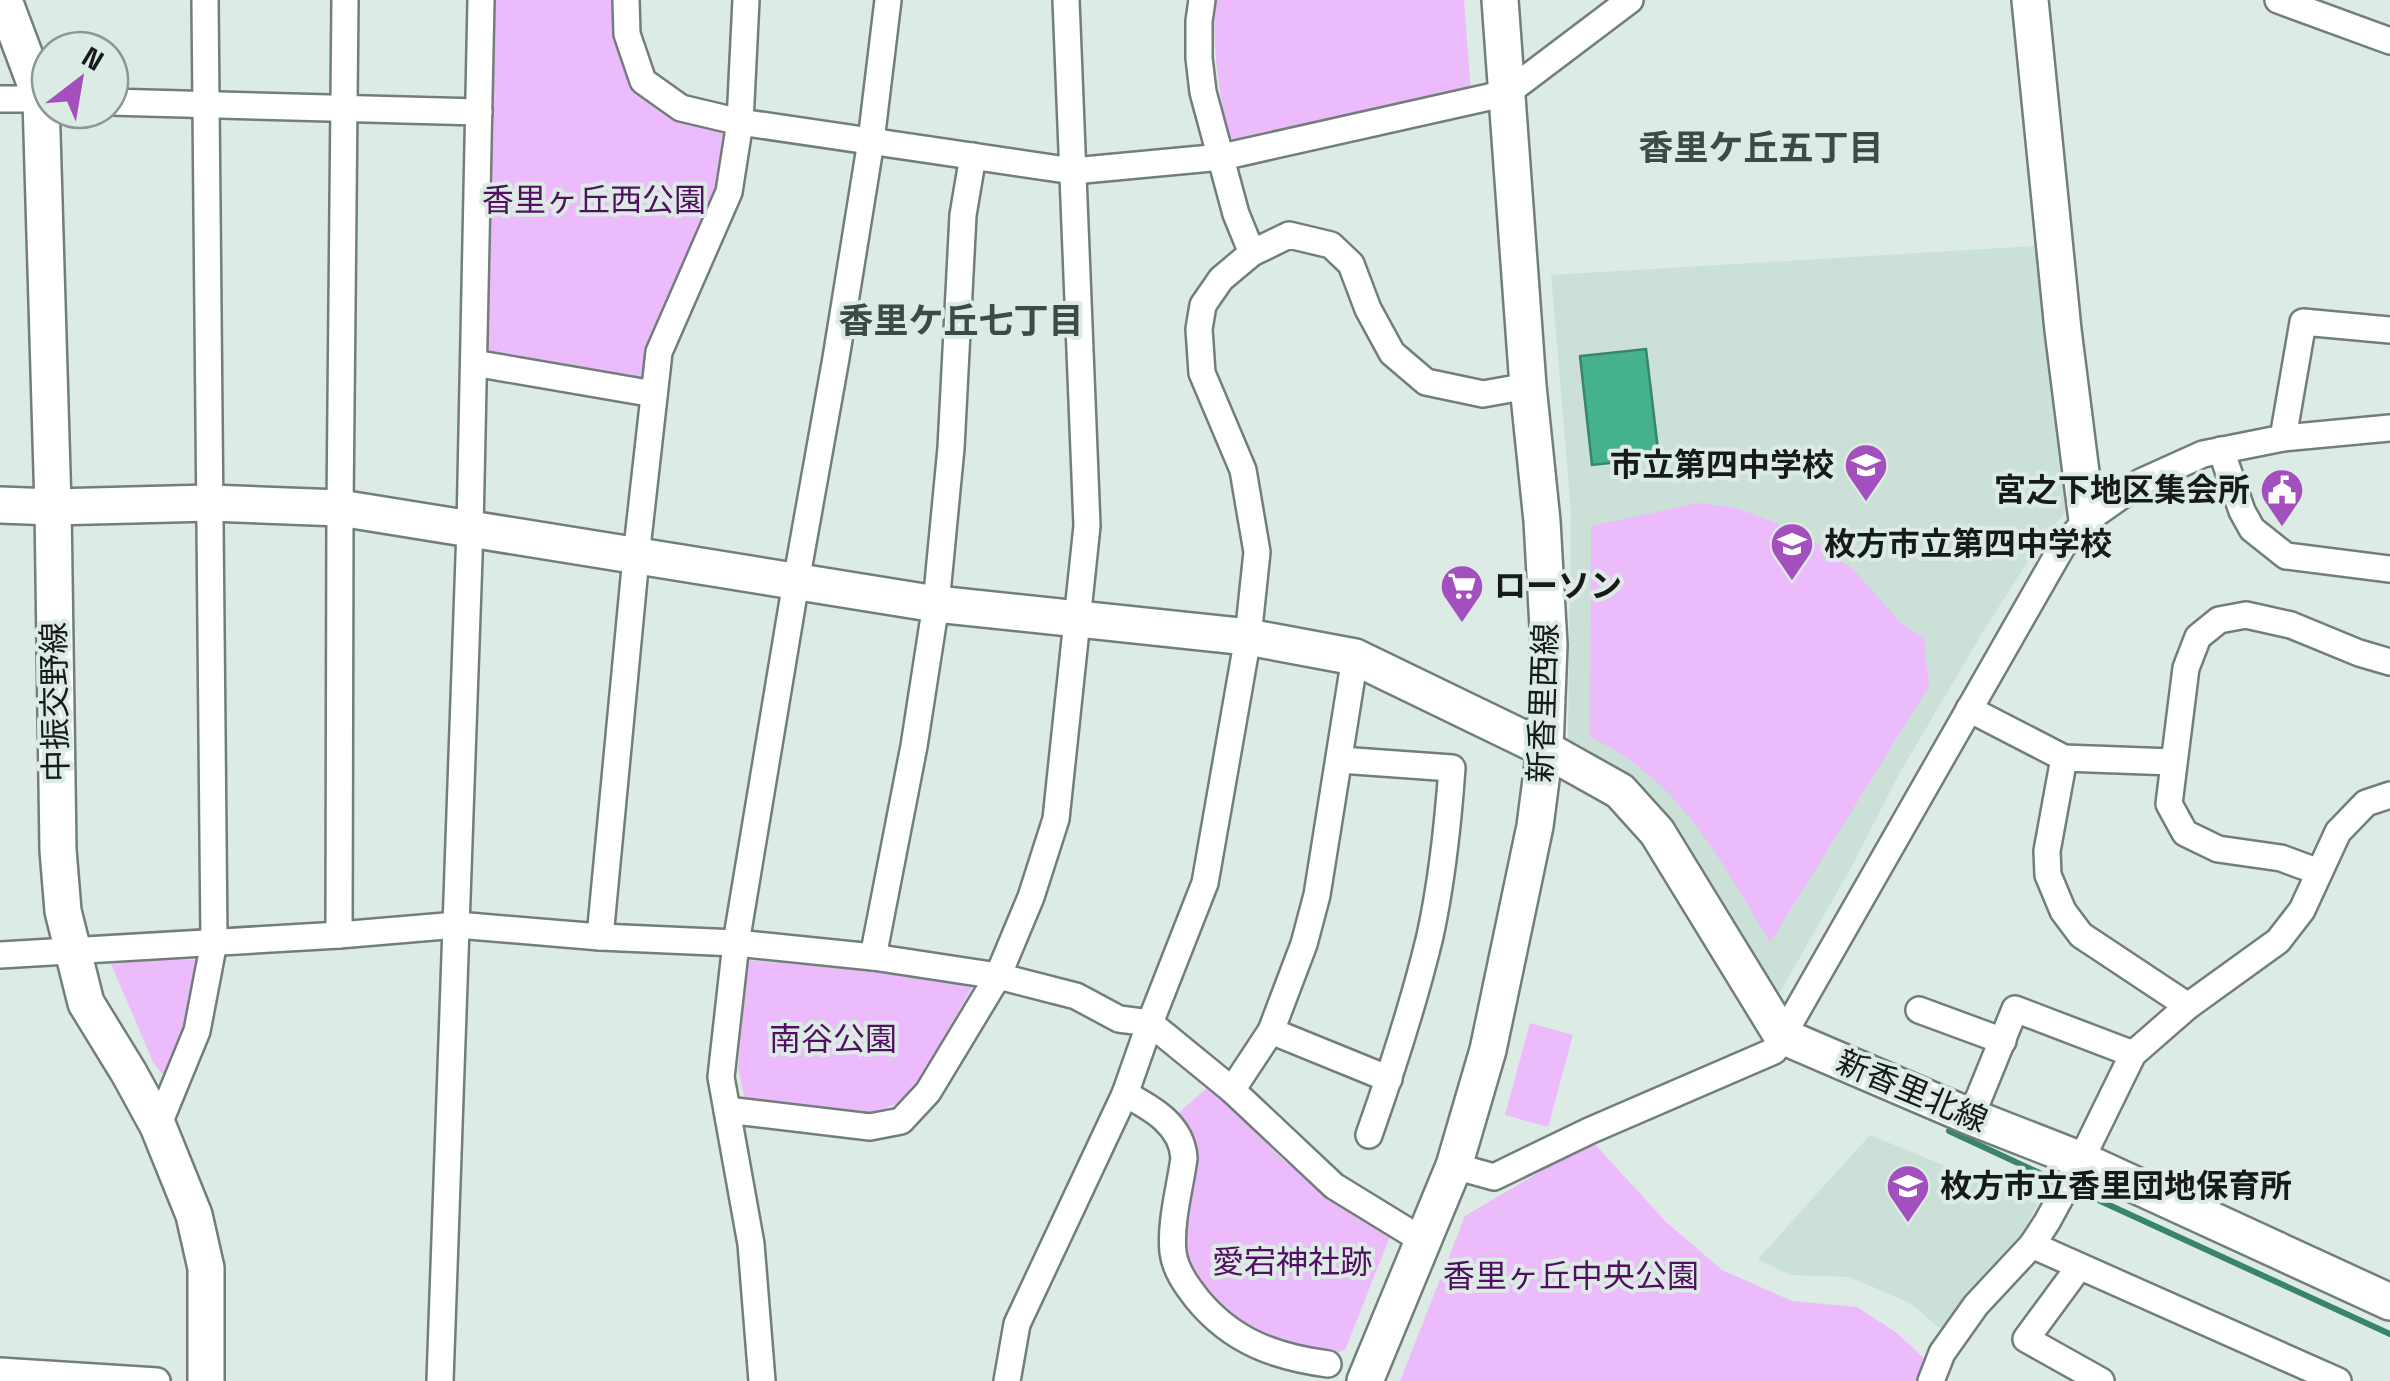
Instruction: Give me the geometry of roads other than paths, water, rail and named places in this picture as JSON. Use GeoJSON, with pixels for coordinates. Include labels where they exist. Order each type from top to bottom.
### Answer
{"type":"FeatureCollection","features":[{"type":"Feature","properties":{"kind":"street"},"geometry":{"type":"LineString","coordinates":[[158,1126],[196,1031],[214,942],[205,0]]}},
{"type":"Feature","properties":{"kind":"street"},"geometry":{"type":"LineString","coordinates":[[340,935],[345,0]]}},
{"type":"Feature","properties":{"kind":"street"},"geometry":{"type":"LineString","coordinates":[[440,1381],[470,529],[481,0]]}},
{"type":"Feature","properties":{"kind":"street"},"geometry":{"type":"LineString","coordinates":[[626,0],[626,34],[643,81],[681,108],[740,122],[1073,171],[1222,157],[1507,93],[1630,0]]}},
{"type":"Feature","properties":{"kind":"street"},"geometry":{"type":"LineString","coordinates":[[600,937],[659,352],[729,192],[740,122],[746,0]]}},
{"type":"Feature","properties":{"kind":"street"},"geometry":{"type":"LineString","coordinates":[[762,1381],[751,1244],[721,1077],[736,943],[871,141],[888,0]]}},
{"type":"Feature","properties":{"kind":"street"},"geometry":{"type":"LineString","coordinates":[[727,1110],[870,1127],[901,1120],[928,1092],[998,976],[1031,897],[1056,818],[1086,526],[1066,0]]}},
{"type":"Feature","properties":{"kind":"street"},"geometry":{"type":"LineString","coordinates":[[1202,0],[1199,58],[1203,92],[1236,214],[1252,253]]}},
{"type":"Feature","properties":{"kind":"street","name":"新香里西線"},"geometry":{"type":"LineString","coordinates":[[1365,1381],[1454,1166],[1488,1050],[1535,826],[1545,749],[1549,644],[1542,521],[1528,386],[1500,0]]}},
{"type":"Feature","properties":{"kind":"street"},"geometry":{"type":"LineString","coordinates":[[2030,0],[2062,330],[2087,520]]}},
{"type":"Feature","properties":{"kind":"street"},"geometry":{"type":"LineString","coordinates":[[2278,0],[2390,40]]}},
{"type":"Feature","properties":{"kind":"street"},"geometry":{"type":"LineString","coordinates":[[2347,26],[2354,0]]}},
{"type":"Feature","properties":{"kind":"street","name":"中振交野線"},"geometry":{"type":"LineString","coordinates":[[5,17],[30,67]]}},
{"type":"Feature","properties":{"kind":"street"},"geometry":{"type":"LineString","coordinates":[[0,99],[30,99]]}},
{"type":"Feature","properties":{"kind":"street"},"geometry":{"type":"LineString","coordinates":[[130,103],[479,112]]}},
{"type":"Feature","properties":{"kind":"street","name":"中振交野線"},"geometry":{"type":"LineString","coordinates":[[46,130],[58,850],[63,910],[86,1003],[158,1126],[194,1215],[206,1268],[206,1381]]}},
{"type":"Feature","properties":{"kind":"street"},"geometry":{"type":"LineString","coordinates":[[873,957],[914,746],[936,604],[951,448],[963,215],[973,156]]}},
{"type":"Feature","properties":{"kind":"street"},"geometry":{"type":"LineString","coordinates":[[1007,1381],[1017,1324],[1125,1094],[1205,883],[1248,637],[1257,552],[1243,470],[1202,373],[1199,330],[1203,305],[1221,279],[1252,253],[1289,235],[1331,245],[1351,264],[1368,309],[1392,353],[1426,382],[1483,394],[1528,386]]}},
{"type":"Feature","properties":{"kind":"street"},"geometry":{"type":"LineString","coordinates":[[2284,438],[2303,322],[2390,330]]}},
{"type":"Feature","properties":{"kind":"street"},"geometry":{"type":"LineString","coordinates":[[474,363],[654,394]]}},
{"type":"Feature","properties":{"kind":"street"},"geometry":{"type":"LineString","coordinates":[[1454,1166],[1494,1177],[1589,1130],[1774,1051],[2062,548],[2087,520],[2141,482],[2202,454],[2284,438],[2390,428]]}},
{"type":"Feature","properties":{"kind":"street"},"geometry":{"type":"LineString","coordinates":[[2221,450],[2252,529],[2286,556],[2390,569]]}},
{"type":"Feature","properties":{"kind":"street"},"geometry":{"type":"LineString","coordinates":[[0,506],[210,503],[340,508],[936,604],[1248,637],[1354,658],[1545,749],[1620,791],[1657,832],[1782,1036]]}},
{"type":"Feature","properties":{"kind":"street"},"geometry":{"type":"LineString","coordinates":[[2319,872],[2281,858],[2218,849],[2185,833],[2168,804],[2186,668],[2198,637],[2219,620],[2246,615],[2291,625],[2390,662]]}},
{"type":"Feature","properties":{"kind":"street"},"geometry":{"type":"LineString","coordinates":[[1232,1090],[1271,1031],[1304,944],[1317,896],[1354,658]]}},
{"type":"Feature","properties":{"kind":"street"},"geometry":{"type":"LineString","coordinates":[[1969,709],[2064,758],[2172,762]]}},
{"type":"Feature","properties":{"kind":"street"},"geometry":{"type":"LineString","coordinates":[[2064,758],[2047,851],[2048,874],[2062,911],[2081,934],[2188,1006]]}},
{"type":"Feature","properties":{"kind":"street"},"geometry":{"type":"LineString","coordinates":[[1340,760],[1452,768],[1447,835],[1430,936],[1370,1135]]}},
{"type":"Feature","properties":{"kind":"street"},"geometry":{"type":"LineString","coordinates":[[1931,1381],[1942,1353],[1976,1305],[2032,1244],[2078,1166],[2133,1054],[2188,1006],[2278,941],[2302,910],[2338,832],[2366,803],[2390,796]]}},
{"type":"Feature","properties":{"kind":"street"},"geometry":{"type":"LineString","coordinates":[[0,955],[457,925],[736,943],[873,957],[998,976],[1076,996],[1120,1019],[1150,1023],[1232,1090],[1334,1186],[1422,1240]]}},
{"type":"Feature","properties":{"kind":"street"},"geometry":{"type":"LineString","coordinates":[[1971,1117],[2015,1009],[2133,1054]]}},
{"type":"Feature","properties":{"kind":"street"},"geometry":{"type":"LineString","coordinates":[[1919,1010],[2003,1041]]}},
{"type":"Feature","properties":{"kind":"street"},"geometry":{"type":"LineString","coordinates":[[1271,1031],[1390,1078]]}},
{"type":"Feature","properties":{"kind":"street","name":"新香里北線"},"geometry":{"type":"LineString","coordinates":[[1782,1036],[2390,1302]]}},
{"type":"Feature","properties":{"kind":"street"},"geometry":{"type":"LineString","coordinates":[[1125,1094],[1166,1120],[1184,1145],[1173,1250],[1176,1267],[1190,1290],[1214,1319],[1244,1340],[1276,1354],[1328,1364]]}},
{"type":"Feature","properties":{"kind":"street"},"geometry":{"type":"LineString","coordinates":[[2032,1244],[2338,1381]]}},
{"type":"Feature","properties":{"kind":"street"},"geometry":{"type":"LineString","coordinates":[[2079,1267],[2026,1339],[2102,1381]]}},
{"type":"Feature","properties":{"kind":"street"},"geometry":{"type":"LineString","coordinates":[[0,1371],[157,1381]]}},
{"type":"Feature","properties":{"kind":"waterway"},"geometry":{"type":"LineString","coordinates":[[1949,1131],[2061,1183]]}},
{"type":"Feature","properties":{"kind":"waterway"},"geometry":{"type":"LineString","coordinates":[[2072,1188],[2390,1334]]}},
{"type":"Feature","properties":{"kind":"place","name":"市立第四中学校"},"geometry":{"type":"Point","coordinates":[1866,503]}},
{"type":"Feature","properties":{"kind":"place","name":"宮之下地区集会所"},"geometry":{"type":"Point","coordinates":[2282,528]}},
{"type":"Feature","properties":{"kind":"place","name":"枚方市立第四中学校"},"geometry":{"type":"Point","coordinates":[1792,582]}},
{"type":"Feature","properties":{"kind":"place","name":"ローソン"},"geometry":{"type":"Point","coordinates":[1462,624]}},
{"type":"Feature","properties":{"kind":"place","name":"枚方市立香里団地保育所"},"geometry":{"type":"Point","coordinates":[1908,1224]}},
{"type":"Feature","properties":{"kind":"district","name":"香里ケ丘五丁目"},"geometry":{"type":"Point","coordinates":[1761,148]}},
{"type":"Feature","properties":{"kind":"district","name":"香里ケ丘七丁目"},"geometry":{"type":"Point","coordinates":[961,321]}},
{"type":"Feature","properties":{"kind":"park label","name":"香里ヶ丘西公園"},"geometry":{"type":"Point","coordinates":[594,200]}},
{"type":"Feature","properties":{"kind":"park label","name":"南谷公園"},"geometry":{"type":"Point","coordinates":[833,1039]}},
{"type":"Feature","properties":{"kind":"park label","name":"愛宕神社跡"},"geometry":{"type":"Point","coordinates":[1292,1262]}},
{"type":"Feature","properties":{"kind":"park label","name":"香里ヶ丘中央公園"},"geometry":{"type":"Point","coordinates":[1571,1276]}}]}
